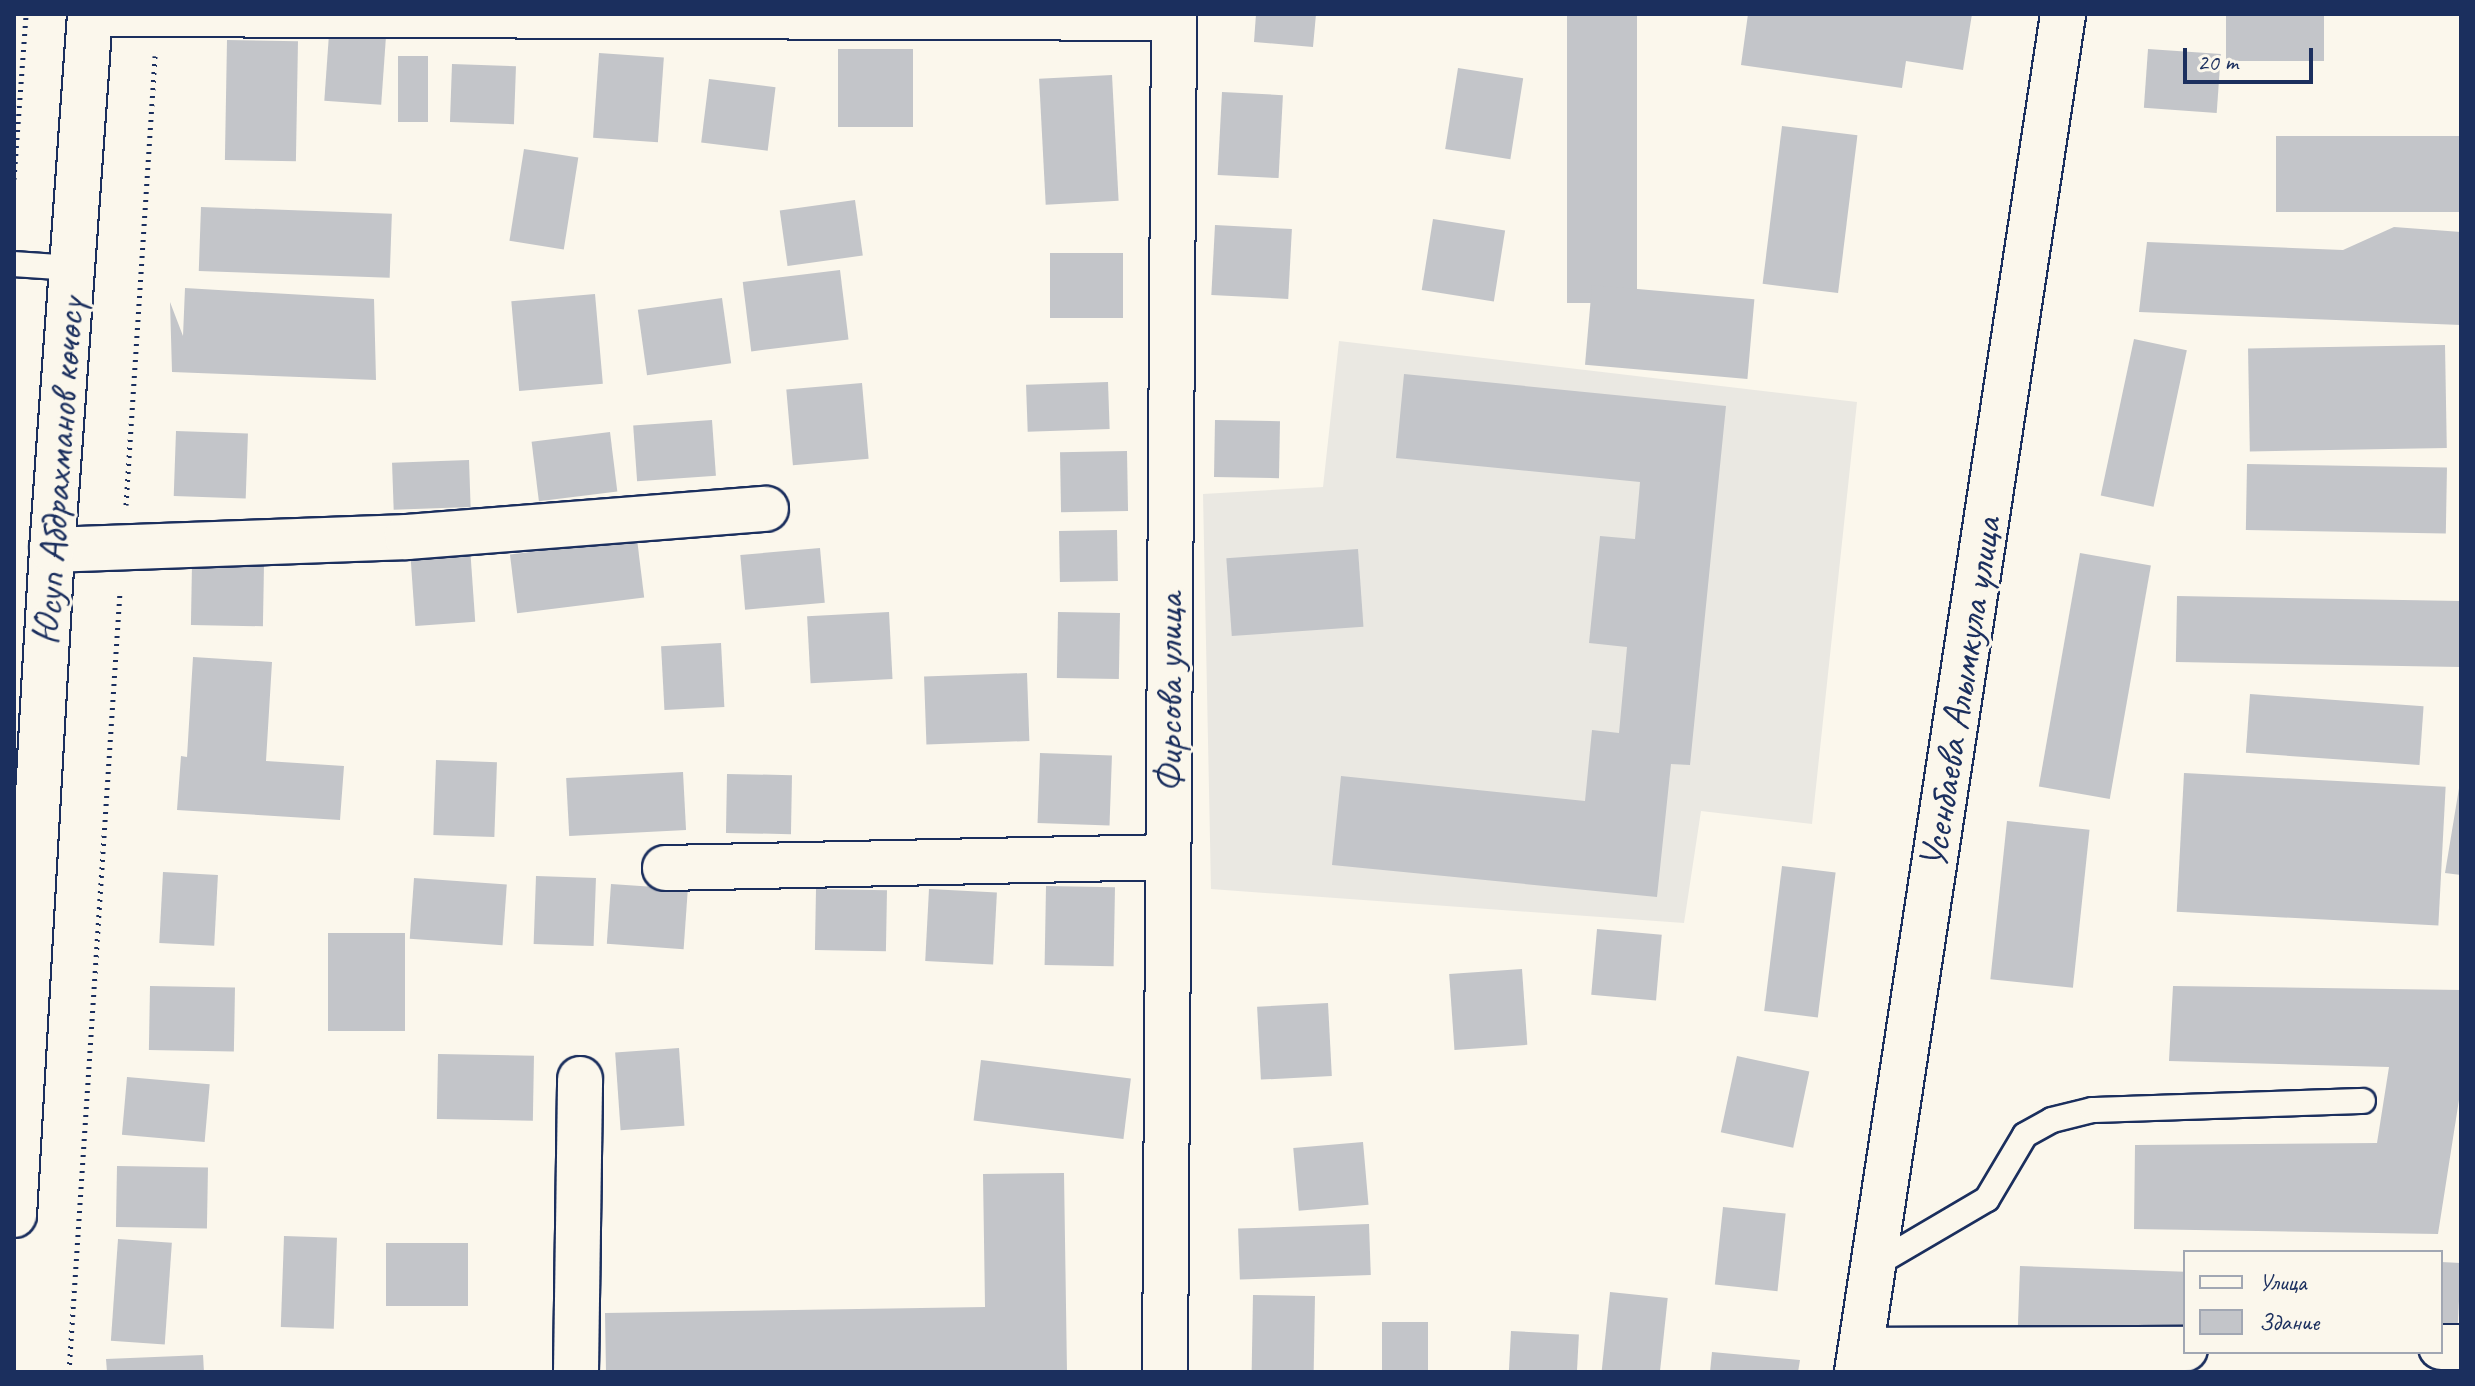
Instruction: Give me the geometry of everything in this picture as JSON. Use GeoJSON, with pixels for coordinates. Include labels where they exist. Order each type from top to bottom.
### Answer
{"type":"FeatureCollection","features":[{"type":"Feature","properties":{"kind":"street","name":"Юсуп Абдрахманов көчөсү"},"geometry":{"type":"LineString","coordinates":[[14,1215],[52,550],[90,14]]}},
{"type":"Feature","properties":{"kind":"street"},"geometry":{"type":"LineString","coordinates":[[105,14],[1174,16]]}},
{"type":"Feature","properties":{"kind":"street","name":"Усенбаева Алымкула улица"},"geometry":{"type":"LineString","coordinates":[[1859,1361],[2063,14]]}},
{"type":"Feature","properties":{"kind":"street","name":"Фирсова улица"},"geometry":{"type":"LineString","coordinates":[[1165,1372],[1174,16]]}},
{"type":"Feature","properties":{"kind":"street"},"geometry":{"type":"LineString","coordinates":[[52,550],[407,537],[766,509]]}},
{"type":"Feature","properties":{"kind":"street"},"geometry":{"type":"LineString","coordinates":[[665,868],[1168,857]]}},
{"type":"Feature","properties":{"kind":"street"},"geometry":{"type":"LineString","coordinates":[[576,1372],[580,1079]]}},
{"type":"Feature","properties":{"kind":"street"},"geometry":{"type":"LineString","coordinates":[[1859,1361],[2183,1349]]}},
{"type":"Feature","properties":{"kind":"lane"},"geometry":{"type":"LineString","coordinates":[[14,264],[72,268]]}},
{"type":"Feature","properties":{"kind":"lane"},"geometry":{"type":"LineString","coordinates":[[1873,1266],[1987,1199],[2025,1135],[2052,1120],[2092,1110],[2363,1101]]}},
{"type":"Feature","properties":{"kind":"path"},"geometry":{"type":"LineString","coordinates":[[14,179],[26,14]]}},
{"type":"Feature","properties":{"kind":"path"},"geometry":{"type":"LineString","coordinates":[[69,1372],[158,15]]}},
{"type":"Feature","properties":{"kind":"shaded area"},"geometry":{"type":"Polygon","coordinates":[[[1339,341],[1857,402],[1812,824],[1701,811],[1684,923],[1211,889],[1203,494],[1323,487],[1339,341]]]}},
{"type":"Feature","properties":{"kind":"building"},"geometry":{"type":"Polygon","coordinates":[[[1256,14],[1316,14],[1313,47],[1254,42],[1256,14]]]}},
{"type":"Feature","properties":{"kind":"building"},"geometry":{"type":"Polygon","coordinates":[[[1567,14],[1637,14],[1637,303],[1567,303],[1567,14]]]}},
{"type":"Feature","properties":{"kind":"building"},"geometry":{"type":"Polygon","coordinates":[[[1748,14],[1972,14],[1963,70],[1906,61],[1902,88],[1741,65],[1748,14]]]}},
{"type":"Feature","properties":{"kind":"building"},"geometry":{"type":"Polygon","coordinates":[[[2226,14],[2324,14],[2324,61],[2226,61],[2226,14]]]}},
{"type":"Feature","properties":{"kind":"building"},"geometry":{"type":"Polygon","coordinates":[[[329,34],[386,38],[381,105],[324,101],[329,34]]]}},
{"type":"Feature","properties":{"kind":"building"},"geometry":{"type":"Polygon","coordinates":[[[227,40],[298,41],[296,161],[225,160],[227,40]]]}},
{"type":"Feature","properties":{"kind":"building"},"geometry":{"type":"Polygon","coordinates":[[[838,49],[913,49],[913,127],[838,127],[838,49]]]}},
{"type":"Feature","properties":{"kind":"building"},"geometry":{"type":"Polygon","coordinates":[[[2148,49],[2221,54],[2217,113],[2144,108],[2148,49]]]}},
{"type":"Feature","properties":{"kind":"building"},"geometry":{"type":"Polygon","coordinates":[[[599,53],[664,58],[658,142],[593,138],[599,53]]]}},
{"type":"Feature","properties":{"kind":"building"},"geometry":{"type":"Polygon","coordinates":[[[398,56],[428,56],[428,122],[398,122],[398,56]]]}},
{"type":"Feature","properties":{"kind":"building"},"geometry":{"type":"Polygon","coordinates":[[[452,64],[516,66],[514,124],[450,122],[452,64]]]}},
{"type":"Feature","properties":{"kind":"building"},"geometry":{"type":"Polygon","coordinates":[[[1458,68],[1523,78],[1510,159],[1445,149],[1458,68]]]}},
{"type":"Feature","properties":{"kind":"building"},"geometry":{"type":"Polygon","coordinates":[[[1112,75],[1119,201],[1046,205],[1039,79],[1112,75]]]}},
{"type":"Feature","properties":{"kind":"building"},"geometry":{"type":"Polygon","coordinates":[[[709,79],[776,87],[768,151],[701,143],[709,79]]]}},
{"type":"Feature","properties":{"kind":"building"},"geometry":{"type":"Polygon","coordinates":[[[1222,92],[1283,95],[1279,178],[1218,175],[1222,92]]]}},
{"type":"Feature","properties":{"kind":"building"},"geometry":{"type":"Polygon","coordinates":[[[1782,126],[1857,135],[1838,293],[1763,284],[1782,126]]]}},
{"type":"Feature","properties":{"kind":"building"},"geometry":{"type":"Polygon","coordinates":[[[2276,136],[2461,136],[2461,212],[2276,212],[2276,136]]]}},
{"type":"Feature","properties":{"kind":"building"},"geometry":{"type":"Polygon","coordinates":[[[524,149],[578,158],[564,249],[509,241],[524,149]]]}},
{"type":"Feature","properties":{"kind":"building"},"geometry":{"type":"Polygon","coordinates":[[[855,200],[863,255],[788,266],[780,211],[855,200]]]}},
{"type":"Feature","properties":{"kind":"building"},"geometry":{"type":"Polygon","coordinates":[[[201,207],[392,214],[390,278],[199,271],[201,207]]]}},
{"type":"Feature","properties":{"kind":"building"},"geometry":{"type":"Polygon","coordinates":[[[1433,219],[1505,230],[1494,302],[1422,290],[1433,219]]]}},
{"type":"Feature","properties":{"kind":"building"},"geometry":{"type":"Polygon","coordinates":[[[1215,225],[1292,229],[1288,299],[1211,295],[1215,225]]]}},
{"type":"Feature","properties":{"kind":"building"},"geometry":{"type":"Polygon","coordinates":[[[2394,227],[2461,232],[2461,325],[2139,312],[2147,242],[2343,250],[2394,227]]]}},
{"type":"Feature","properties":{"kind":"building"},"geometry":{"type":"Polygon","coordinates":[[[1050,253],[1123,253],[1123,318],[1050,318],[1050,253]]]}},
{"type":"Feature","properties":{"kind":"building"},"geometry":{"type":"Polygon","coordinates":[[[840,270],[849,339],[751,351],[743,282],[840,270]]]}},
{"type":"Feature","properties":{"kind":"building"},"geometry":{"type":"Polygon","coordinates":[[[1592,285],[1754,299],[1747,379],[1585,365],[1592,285]]]}},
{"type":"Feature","properties":{"kind":"building"},"geometry":{"type":"Polygon","coordinates":[[[185,288],[374,299],[376,380],[172,372],[170,302],[183,336],[185,288]]]}},
{"type":"Feature","properties":{"kind":"building"},"geometry":{"type":"Polygon","coordinates":[[[595,294],[603,384],[519,391],[511,301],[595,294]]]}},
{"type":"Feature","properties":{"kind":"building"},"geometry":{"type":"Polygon","coordinates":[[[722,298],[731,363],[647,375],[638,310],[722,298]]]}},
{"type":"Feature","properties":{"kind":"building"},"geometry":{"type":"Polygon","coordinates":[[[2134,339],[2187,350],[2154,507],[2101,496],[2134,339]]]}},
{"type":"Feature","properties":{"kind":"building"},"geometry":{"type":"Polygon","coordinates":[[[2445,345],[2447,448],[2250,451],[2248,348],[2445,345]]]}},
{"type":"Feature","properties":{"kind":"building"},"geometry":{"type":"Polygon","coordinates":[[[1404,374],[1726,406],[1690,765],[1671,764],[1657,897],[1332,865],[1341,776],[1585,801],[1592,730],[1619,733],[1627,647],[1589,643],[1600,536],[1635,539],[1640,482],[1396,458],[1404,374]]]}},
{"type":"Feature","properties":{"kind":"building"},"geometry":{"type":"Polygon","coordinates":[[[1108,382],[1110,429],[1028,432],[1026,385],[1108,382]]]}},
{"type":"Feature","properties":{"kind":"building"},"geometry":{"type":"Polygon","coordinates":[[[862,383],[869,459],[793,465],[786,390],[862,383]]]}},
{"type":"Feature","properties":{"kind":"building"},"geometry":{"type":"Polygon","coordinates":[[[712,420],[716,476],[637,481],[633,426],[712,420]]]}},
{"type":"Feature","properties":{"kind":"building"},"geometry":{"type":"Polygon","coordinates":[[[1215,420],[1280,421],[1279,478],[1214,477],[1215,420]]]}},
{"type":"Feature","properties":{"kind":"building"},"geometry":{"type":"Polygon","coordinates":[[[176,431],[248,434],[246,498],[174,496],[176,431]]]}},
{"type":"Feature","properties":{"kind":"building"},"geometry":{"type":"Polygon","coordinates":[[[610,432],[617,492],[539,501],[532,442],[610,432]]]}},
{"type":"Feature","properties":{"kind":"building"},"geometry":{"type":"Polygon","coordinates":[[[1127,451],[1128,511],[1061,512],[1060,452],[1127,451]]]}},
{"type":"Feature","properties":{"kind":"building"},"geometry":{"type":"Polygon","coordinates":[[[469,460],[471,507],[394,510],[392,463],[469,460]]]}},
{"type":"Feature","properties":{"kind":"building"},"geometry":{"type":"Polygon","coordinates":[[[2247,464],[2447,467],[2446,533],[2246,530],[2247,464]]]}},
{"type":"Feature","properties":{"kind":"building"},"geometry":{"type":"Polygon","coordinates":[[[1117,530],[1118,581],[1060,582],[1059,531],[1117,530]]]}},
{"type":"Feature","properties":{"kind":"building"},"geometry":{"type":"Polygon","coordinates":[[[637,539],[644,598],[517,613],[510,555],[637,539]]]}},
{"type":"Feature","properties":{"kind":"building"},"geometry":{"type":"Polygon","coordinates":[[[470,547],[475,622],[415,626],[410,551],[470,547]]]}},
{"type":"Feature","properties":{"kind":"building"},"geometry":{"type":"Polygon","coordinates":[[[820,548],[825,603],[745,610],[740,555],[820,548]]]}},
{"type":"Feature","properties":{"kind":"building"},"geometry":{"type":"Polygon","coordinates":[[[1358,549],[1363,627],[1232,636],[1226,558],[1358,549]]]}},
{"type":"Feature","properties":{"kind":"building"},"geometry":{"type":"Polygon","coordinates":[[[2080,553],[2151,566],[2110,799],[2039,786],[2080,553]]]}},
{"type":"Feature","properties":{"kind":"building"},"geometry":{"type":"Polygon","coordinates":[[[192,564],[264,565],[263,626],[191,625],[192,564]]]}},
{"type":"Feature","properties":{"kind":"building"},"geometry":{"type":"Polygon","coordinates":[[[2177,596],[2461,601],[2460,667],[2176,662],[2177,596]]]}},
{"type":"Feature","properties":{"kind":"building"},"geometry":{"type":"Polygon","coordinates":[[[889,612],[893,679],[811,683],[807,616],[889,612]]]}},
{"type":"Feature","properties":{"kind":"building"},"geometry":{"type":"Polygon","coordinates":[[[1058,612],[1120,613],[1119,679],[1057,678],[1058,612]]]}},
{"type":"Feature","properties":{"kind":"building"},"geometry":{"type":"Polygon","coordinates":[[[721,643],[724,707],[664,710],[661,646],[721,643]]]}},
{"type":"Feature","properties":{"kind":"building"},"geometry":{"type":"Polygon","coordinates":[[[193,657],[272,662],[266,761],[344,766],[340,820],[177,810],[181,756],[187,757],[193,657]]]}},
{"type":"Feature","properties":{"kind":"building"},"geometry":{"type":"Polygon","coordinates":[[[1027,673],[1029,741],[926,745],[924,677],[1027,673]]]}},
{"type":"Feature","properties":{"kind":"building"},"geometry":{"type":"Polygon","coordinates":[[[2250,694],[2424,706],[2419,765],[2246,753],[2250,694]]]}},
{"type":"Feature","properties":{"kind":"building"},"geometry":{"type":"Polygon","coordinates":[[[1040,753],[1112,756],[1110,825],[1038,823],[1040,753]]]}},
{"type":"Feature","properties":{"kind":"building"},"geometry":{"type":"Polygon","coordinates":[[[436,760],[497,762],[494,837],[433,835],[436,760]]]}},
{"type":"Feature","properties":{"kind":"building"},"geometry":{"type":"Polygon","coordinates":[[[683,772],[686,830],[569,836],[566,778],[683,772]]]}},
{"type":"Feature","properties":{"kind":"building"},"geometry":{"type":"Polygon","coordinates":[[[2184,773],[2446,787],[2438,926],[2177,912],[2184,773]]]}},
{"type":"Feature","properties":{"kind":"building"},"geometry":{"type":"Polygon","coordinates":[[[727,774],[792,775],[791,834],[726,833],[727,774]]]}},
{"type":"Feature","properties":{"kind":"building"},"geometry":{"type":"Polygon","coordinates":[[[2461,776],[2461,875],[2445,873],[2461,776]]]}},
{"type":"Feature","properties":{"kind":"building"},"geometry":{"type":"Polygon","coordinates":[[[2007,821],[2090,830],[2073,988],[1990,979],[2007,821]]]}},
{"type":"Feature","properties":{"kind":"building"},"geometry":{"type":"Polygon","coordinates":[[[1782,866],[1836,873],[1818,1017],[1764,1011],[1782,866]]]}},
{"type":"Feature","properties":{"kind":"building"},"geometry":{"type":"Polygon","coordinates":[[[163,872],[218,875],[214,946],[159,943],[163,872]]]}},
{"type":"Feature","properties":{"kind":"building"},"geometry":{"type":"Polygon","coordinates":[[[536,876],[596,878],[594,946],[534,944],[536,876]]]}},
{"type":"Feature","properties":{"kind":"building"},"geometry":{"type":"Polygon","coordinates":[[[414,878],[507,884],[503,945],[410,939],[414,878]]]}},
{"type":"Feature","properties":{"kind":"building"},"geometry":{"type":"Polygon","coordinates":[[[611,884],[688,889],[684,949],[607,944],[611,884]]]}},
{"type":"Feature","properties":{"kind":"building"},"geometry":{"type":"Polygon","coordinates":[[[1046,886],[1115,887],[1114,966],[1045,965],[1046,886]]]}},
{"type":"Feature","properties":{"kind":"building"},"geometry":{"type":"Polygon","coordinates":[[[816,889],[887,890],[886,951],[815,950],[816,889]]]}},
{"type":"Feature","properties":{"kind":"building"},"geometry":{"type":"Polygon","coordinates":[[[929,889],[997,893],[993,964],[925,961],[929,889]]]}},
{"type":"Feature","properties":{"kind":"building"},"geometry":{"type":"Polygon","coordinates":[[[1597,929],[1662,935],[1656,1000],[1591,995],[1597,929]]]}},
{"type":"Feature","properties":{"kind":"building"},"geometry":{"type":"Polygon","coordinates":[[[328,933],[405,933],[405,1031],[328,1031],[328,933]]]}},
{"type":"Feature","properties":{"kind":"building"},"geometry":{"type":"Polygon","coordinates":[[[1522,969],[1527,1045],[1454,1050],[1449,974],[1522,969]]]}},
{"type":"Feature","properties":{"kind":"building"},"geometry":{"type":"Polygon","coordinates":[[[150,986],[235,987],[234,1051],[149,1050],[150,986]]]}},
{"type":"Feature","properties":{"kind":"building"},"geometry":{"type":"Polygon","coordinates":[[[2173,986],[2461,990],[2461,1087],[2438,1234],[2134,1229],[2135,1145],[2377,1143],[2389,1067],[2169,1061],[2173,986]]]}},
{"type":"Feature","properties":{"kind":"building"},"geometry":{"type":"Polygon","coordinates":[[[1328,1003],[1332,1076],[1261,1080],[1257,1007],[1328,1003]]]}},
{"type":"Feature","properties":{"kind":"building"},"geometry":{"type":"Polygon","coordinates":[[[679,1048],[684,1126],[621,1130],[615,1052],[679,1048]]]}},
{"type":"Feature","properties":{"kind":"building"},"geometry":{"type":"Polygon","coordinates":[[[438,1054],[534,1056],[533,1121],[437,1119],[438,1054]]]}},
{"type":"Feature","properties":{"kind":"building"},"geometry":{"type":"Polygon","coordinates":[[[1737,1056],[1809,1071],[1793,1148],[1721,1132],[1737,1056]]]}},
{"type":"Feature","properties":{"kind":"building"},"geometry":{"type":"Polygon","coordinates":[[[981,1060],[1131,1078],[1123,1139],[974,1121],[981,1060]]]}},
{"type":"Feature","properties":{"kind":"building"},"geometry":{"type":"Polygon","coordinates":[[[127,1077],[210,1084],[205,1142],[122,1135],[127,1077]]]}},
{"type":"Feature","properties":{"kind":"building"},"geometry":{"type":"Polygon","coordinates":[[[1363,1142],[1368,1205],[1299,1211],[1293,1148],[1363,1142]]]}},
{"type":"Feature","properties":{"kind":"building"},"geometry":{"type":"Polygon","coordinates":[[[117,1166],[208,1168],[207,1229],[116,1227],[117,1166]]]}},
{"type":"Feature","properties":{"kind":"building"},"geometry":{"type":"Polygon","coordinates":[[[1064,1173],[1067,1372],[606,1372],[605,1313],[985,1307],[983,1174],[1064,1173]]]}},
{"type":"Feature","properties":{"kind":"building"},"geometry":{"type":"Polygon","coordinates":[[[1723,1207],[1786,1214],[1778,1291],[1715,1285],[1723,1207]]]}},
{"type":"Feature","properties":{"kind":"building"},"geometry":{"type":"Polygon","coordinates":[[[1369,1224],[1371,1275],[1240,1280],[1238,1229],[1369,1224]]]}},
{"type":"Feature","properties":{"kind":"building"},"geometry":{"type":"Polygon","coordinates":[[[284,1236],[337,1238],[334,1329],[281,1327],[284,1236]]]}},
{"type":"Feature","properties":{"kind":"building"},"geometry":{"type":"Polygon","coordinates":[[[118,1239],[172,1243],[165,1345],[111,1341],[118,1239]]]}},
{"type":"Feature","properties":{"kind":"building"},"geometry":{"type":"Polygon","coordinates":[[[386,1243],[468,1243],[468,1306],[386,1306],[386,1243]]]}},
{"type":"Feature","properties":{"kind":"building"},"geometry":{"type":"Polygon","coordinates":[[[2443,1262],[2461,1263],[2457,1331],[2443,1330],[2443,1262]]]}},
{"type":"Feature","properties":{"kind":"building"},"geometry":{"type":"Polygon","coordinates":[[[2020,1266],[2183,1272],[2183,1338],[2018,1332],[2020,1266]]]}},
{"type":"Feature","properties":{"kind":"building"},"geometry":{"type":"Polygon","coordinates":[[[1610,1292],[1668,1298],[1660,1372],[1602,1372],[1610,1292]]]}},
{"type":"Feature","properties":{"kind":"building"},"geometry":{"type":"Polygon","coordinates":[[[1253,1295],[1315,1296],[1314,1372],[1252,1372],[1253,1295]]]}},
{"type":"Feature","properties":{"kind":"building"},"geometry":{"type":"Polygon","coordinates":[[[1382,1322],[1428,1322],[1428,1372],[1382,1372],[1382,1322]]]}},
{"type":"Feature","properties":{"kind":"building"},"geometry":{"type":"Polygon","coordinates":[[[1511,1331],[1579,1335],[1577,1372],[1509,1372],[1511,1331]]]}},
{"type":"Feature","properties":{"kind":"building"},"geometry":{"type":"Polygon","coordinates":[[[1712,1352],[1800,1360],[1798,1372],[1710,1372],[1712,1352]]]}},
{"type":"Feature","properties":{"kind":"building"},"geometry":{"type":"Polygon","coordinates":[[[203,1355],[204,1372],[107,1372],[106,1359],[203,1355]]]}}]}
